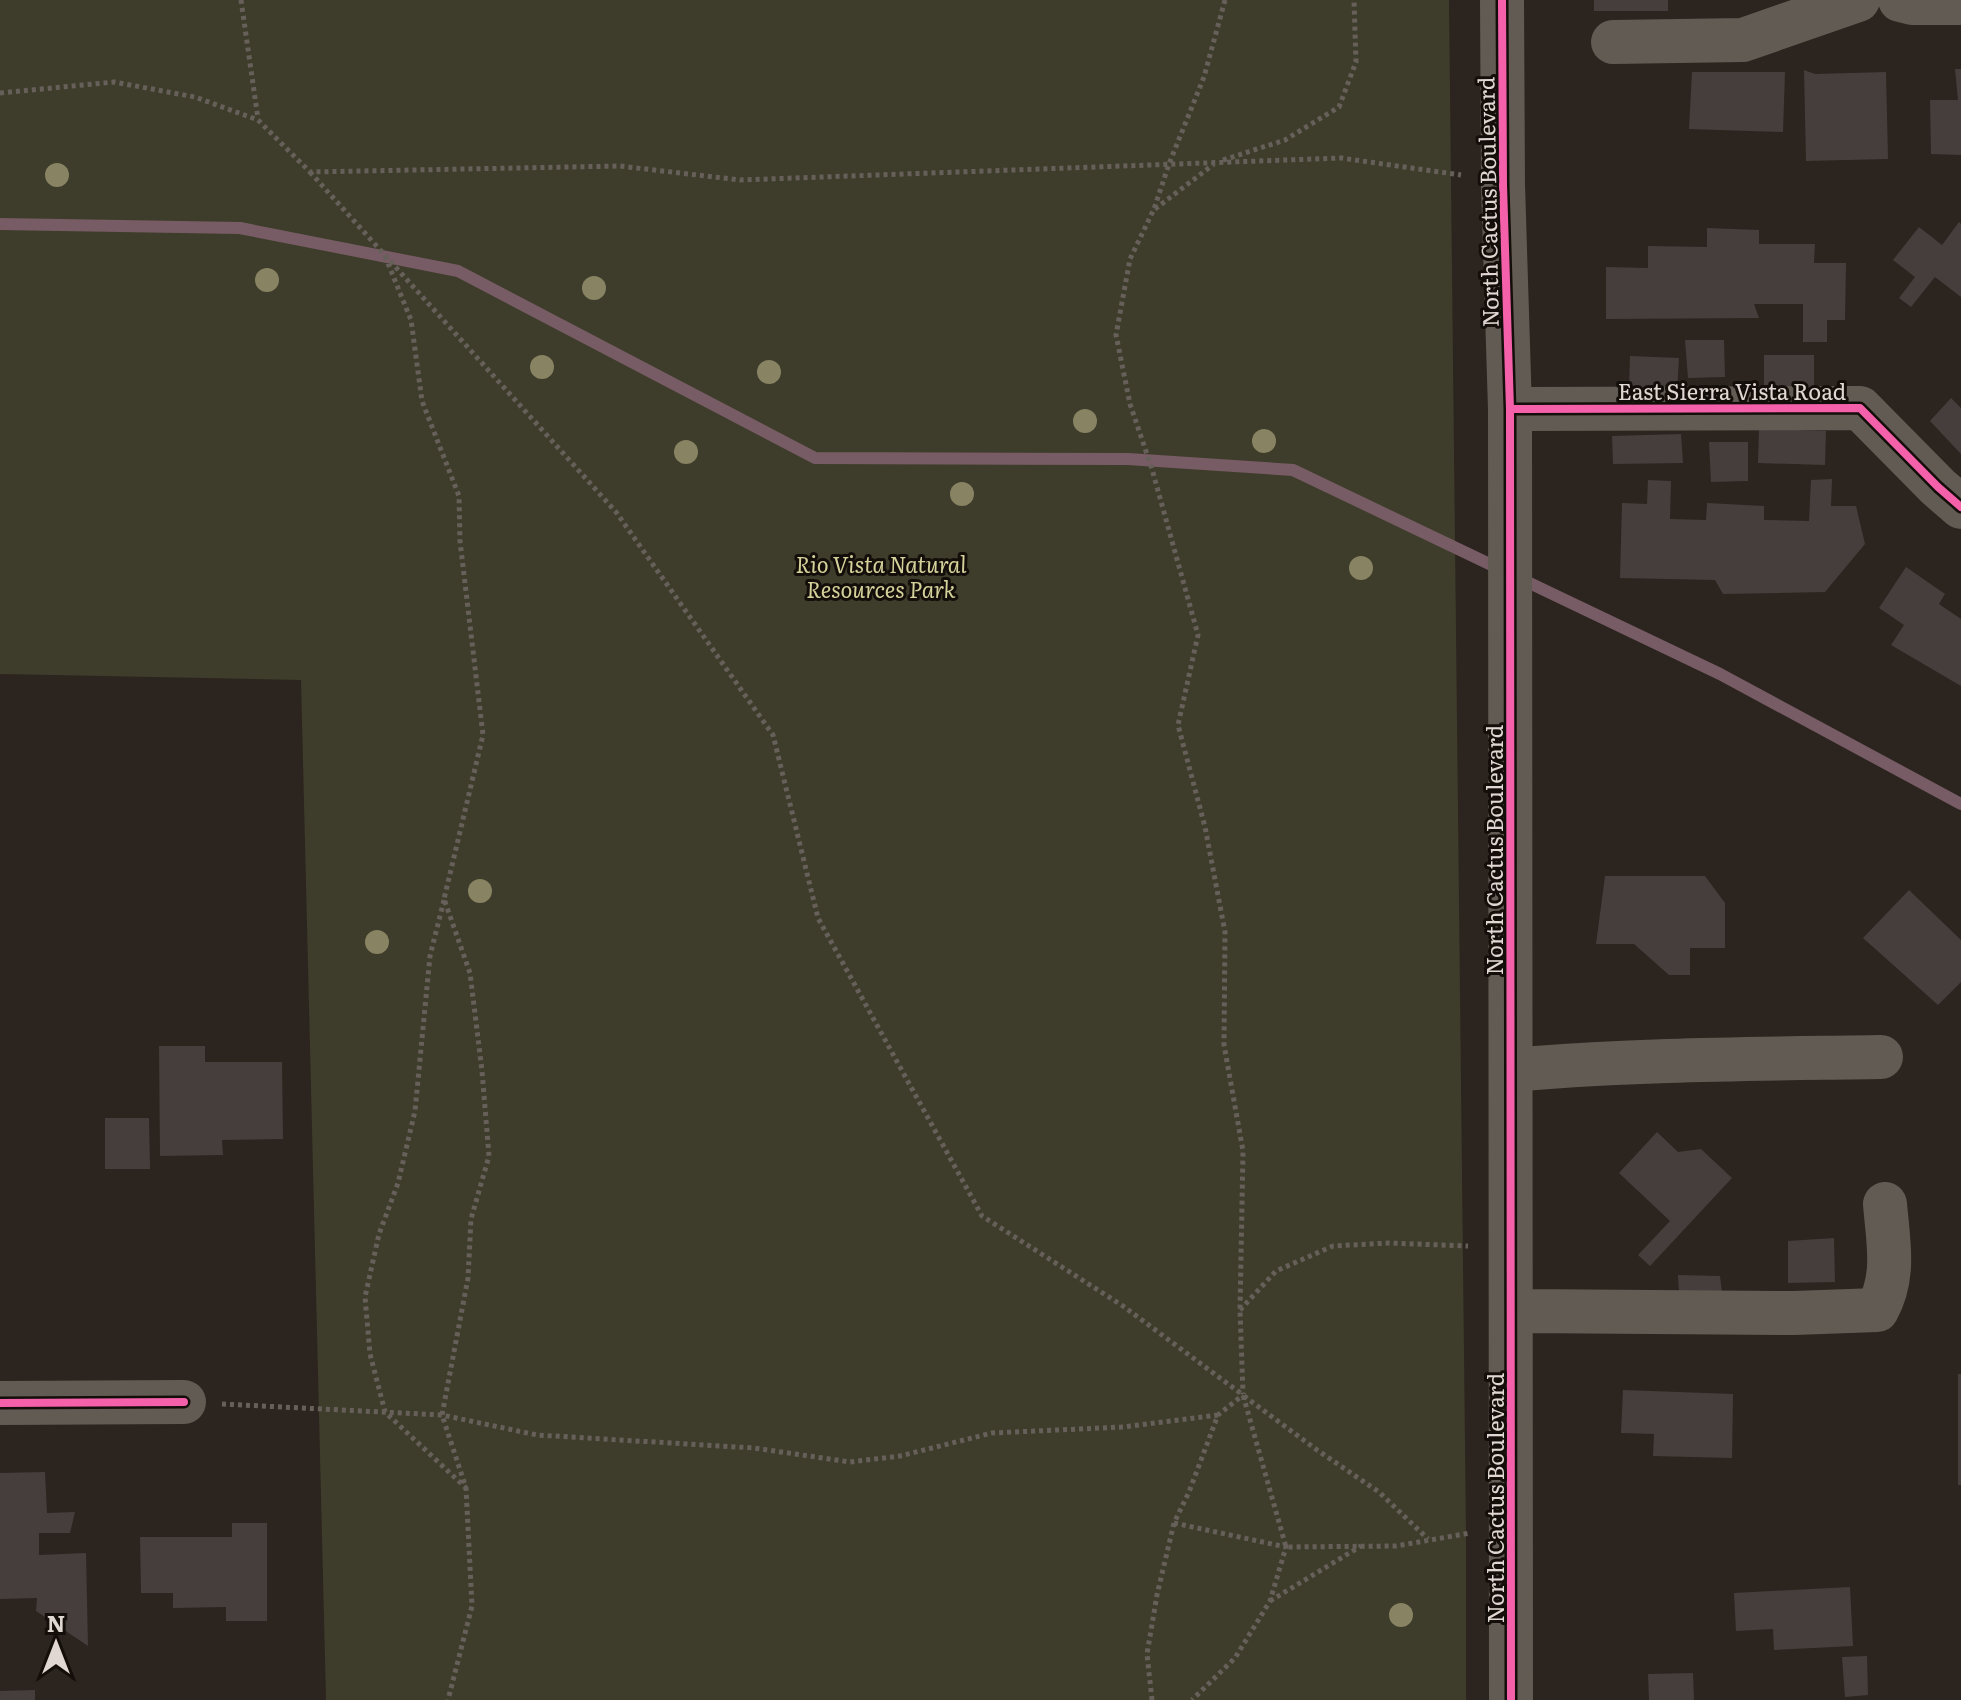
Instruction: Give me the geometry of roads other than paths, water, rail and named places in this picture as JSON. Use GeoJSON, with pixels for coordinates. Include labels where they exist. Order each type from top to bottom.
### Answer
{"type":"FeatureCollection","features":[{"type":"Feature","properties":{"kind":"street","name":"North Cactus Boulevard"},"geometry":{"type":"LineString","coordinates":[[1502,0],[1503,185],[1510,409],[1511,1700]]}},
{"type":"Feature","properties":{"kind":"street"},"geometry":{"type":"LineString","coordinates":[[1613,42],[1743,40],[1858,0]]}},
{"type":"Feature","properties":{"kind":"street"},"geometry":{"type":"LineString","coordinates":[[1900,0],[1912,3],[1961,3]]}},
{"type":"Feature","properties":{"kind":"street","name":"East Sierra Vista Road"},"geometry":{"type":"LineString","coordinates":[[1510,409],[1860,408],[1961,507]]}},
{"type":"Feature","properties":{"kind":"street"},"geometry":{"type":"LineString","coordinates":[[1511,1070],[1718,1059],[1881,1057]]}},
{"type":"Feature","properties":{"kind":"street"},"geometry":{"type":"LineString","coordinates":[[1512,1311],[1794,1313],[1877,1310],[1885,1295],[1890,1269],[1885,1204]]}},
{"type":"Feature","properties":{"kind":"street"},"geometry":{"type":"LineString","coordinates":[[0,1403],[184,1402]]}},
{"type":"Feature","properties":{"kind":"waterway"},"geometry":{"type":"LineString","coordinates":[[0,224],[240,228],[458,271],[815,458],[1128,459],[1293,470],[1502,570]]}},
{"type":"Feature","properties":{"kind":"waterway"},"geometry":{"type":"LineString","coordinates":[[1519,578],[1720,674],[1961,804]]}},
{"type":"Feature","properties":{"kind":"park label","name":"Rio Vista Natural Resources Park"},"geometry":{"type":"Point","coordinates":[881,576]}}]}
